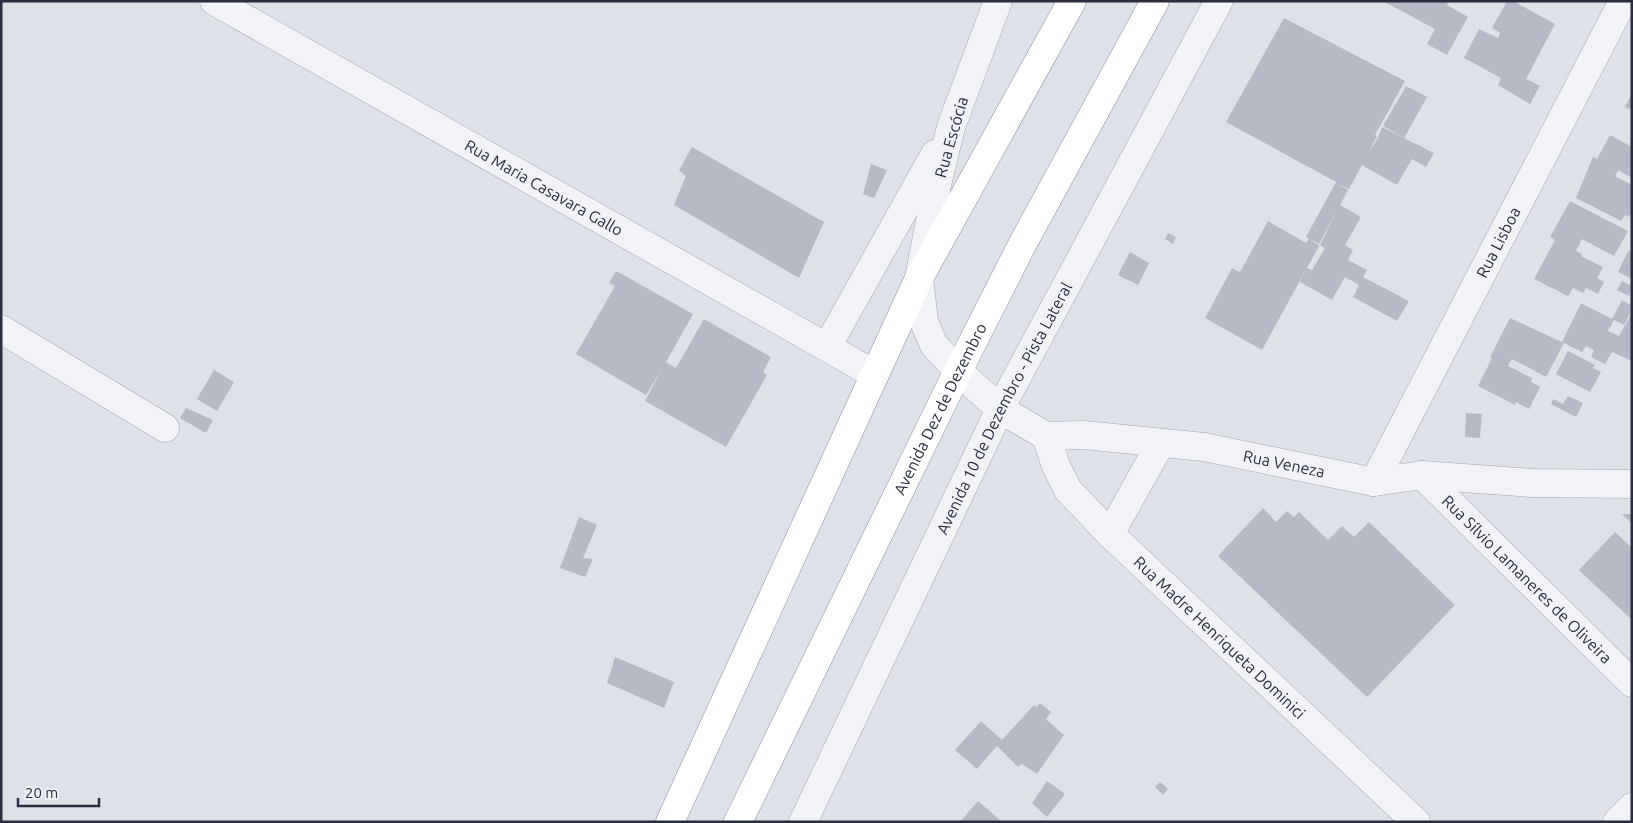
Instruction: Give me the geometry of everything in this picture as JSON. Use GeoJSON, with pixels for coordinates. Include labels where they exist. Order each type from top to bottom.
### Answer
{"type":"FeatureCollection","features":[{"type":"Feature","properties":{"kind":"highway"},"geometry":{"type":"LineString","coordinates":[[670,822],[919,278],[1072,1]]}},
{"type":"Feature","properties":{"kind":"highway","name":"Avenida Dez de Dezembro"},"geometry":{"type":"LineString","coordinates":[[738,822],[958,371],[1024,242],[1154,1]]}},
{"type":"Feature","properties":{"kind":"street","name":"Rua Maria Casavara Gallo"},"geometry":{"type":"LineString","coordinates":[[214,1],[874,374]]}},
{"type":"Feature","properties":{"kind":"street","name":"Rua Escócia"},"geometry":{"type":"LineString","coordinates":[[958,371],[934,345],[924,322],[919,278],[937,185],[951,127],[998,1]]}},
{"type":"Feature","properties":{"kind":"street","name":"Avenida 10 de Dezembro - Pista Lateral"},"geometry":{"type":"LineString","coordinates":[[803,822],[1000,409],[1219,1]]}},
{"type":"Feature","properties":{"kind":"street","name":"Rua Lisboa"},"geometry":{"type":"LineString","coordinates":[[1374,482],[1622,1]]}},
{"type":"Feature","properties":{"kind":"street"},"geometry":{"type":"LineString","coordinates":[[827,346],[951,127]]}},
{"type":"Feature","properties":{"kind":"street"},"geometry":{"type":"LineString","coordinates":[[1,329],[165,428]]}},
{"type":"Feature","properties":{"kind":"street"},"geometry":{"type":"LineString","coordinates":[[958,371],[1000,409],[1046,436]]}},
{"type":"Feature","properties":{"kind":"street","name":"Rua Veneza"},"geometry":{"type":"LineString","coordinates":[[1046,436],[1084,435],[1204,447],[1374,482],[1422,475],[1533,483],[1632,484]]}},
{"type":"Feature","properties":{"kind":"street","name":"Rua Madre Henriqueta Dominici"},"geometry":{"type":"LineString","coordinates":[[1046,436],[1056,466],[1068,490],[1110,534],[1416,822]]}},
{"type":"Feature","properties":{"kind":"street"},"geometry":{"type":"LineString","coordinates":[[1110,534],[1160,443]]}},
{"type":"Feature","properties":{"kind":"street","name":"Rua Sílvio Lamaneres de Oliveira"},"geometry":{"type":"LineString","coordinates":[[1422,475],[1632,683]]}},
{"type":"Feature","properties":{"kind":"street"},"geometry":{"type":"LineString","coordinates":[[1617,822],[1632,807]]}},
{"type":"Feature","properties":{"kind":"building"},"geometry":{"type":"Polygon","coordinates":[[[1383,1],[1449,1],[1447,5],[1468,17],[1447,55],[1427,44],[1435,29],[1383,1]]]}},
{"type":"Feature","properties":{"kind":"building"},"geometry":{"type":"Polygon","coordinates":[[[1507,1],[1513,1],[1555,24],[1526,79],[1540,86],[1530,104],[1498,85],[1501,78],[1464,58],[1479,29],[1498,38],[1500,33],[1492,28],[1507,1]]]}},
{"type":"Feature","properties":{"kind":"building"},"geometry":{"type":"Polygon","coordinates":[[[1284,18],[1405,81],[1375,135],[1377,136],[1369,152],[1378,138],[1382,127],[1434,153],[1426,167],[1412,159],[1397,185],[1362,165],[1349,189],[1338,184],[1348,190],[1340,205],[1361,217],[1345,245],[1353,250],[1348,260],[1367,270],[1363,277],[1409,301],[1397,321],[1353,297],[1359,285],[1345,277],[1332,300],[1300,282],[1307,268],[1312,270],[1325,248],[1320,245],[1337,210],[1319,244],[1310,239],[1319,246],[1262,350],[1205,318],[1232,268],[1240,272],[1268,221],[1306,243],[1309,239],[1306,237],[1336,182],[1226,122],[1284,18]]]}},
{"type":"Feature","properties":{"kind":"building"},"geometry":{"type":"Polygon","coordinates":[[[1406,86],[1427,97],[1404,138],[1383,126],[1406,86]]]}},
{"type":"Feature","properties":{"kind":"building"},"geometry":{"type":"Polygon","coordinates":[[[1632,93],[1632,110],[1625,107],[1632,93]]]}},
{"type":"Feature","properties":{"kind":"building"},"geometry":{"type":"Polygon","coordinates":[[[1610,135],[1632,147],[1632,178],[1618,170],[1615,176],[1632,185],[1632,212],[1629,217],[1625,215],[1621,221],[1576,198],[1593,157],[1597,159],[1610,135]]]}},
{"type":"Feature","properties":{"kind":"building"},"geometry":{"type":"Polygon","coordinates":[[[692,147],[824,222],[799,278],[674,205],[686,176],[679,170],[692,147]]]}},
{"type":"Feature","properties":{"kind":"building"},"geometry":{"type":"Polygon","coordinates":[[[871,164],[887,170],[874,198],[863,194],[871,164]]]}},
{"type":"Feature","properties":{"kind":"building"},"geometry":{"type":"Polygon","coordinates":[[[1570,201],[1628,231],[1614,256],[1582,239],[1576,251],[1582,254],[1581,256],[1603,267],[1597,278],[1604,282],[1598,294],[1586,288],[1583,293],[1573,288],[1568,296],[1534,279],[1555,240],[1550,237],[1570,201]]]}},
{"type":"Feature","properties":{"kind":"building"},"geometry":{"type":"Polygon","coordinates":[[[1168,233],[1176,237],[1173,244],[1165,239],[1168,233]]]}},
{"type":"Feature","properties":{"kind":"building"},"geometry":{"type":"Polygon","coordinates":[[[1628,251],[1632,252],[1632,279],[1618,272],[1628,251]]]}},
{"type":"Feature","properties":{"kind":"building"},"geometry":{"type":"Polygon","coordinates":[[[1130,252],[1149,263],[1138,285],[1118,275],[1130,252]]]}},
{"type":"Feature","properties":{"kind":"building"},"geometry":{"type":"Polygon","coordinates":[[[616,271],[693,314],[666,362],[676,368],[704,319],[771,357],[763,372],[767,375],[726,447],[645,401],[662,369],[646,395],[576,354],[615,286],[609,283],[616,271]]]}},
{"type":"Feature","properties":{"kind":"building"},"geometry":{"type":"Polygon","coordinates":[[[1622,281],[1632,286],[1629,296],[1617,290],[1622,281]]]}},
{"type":"Feature","properties":{"kind":"building"},"geometry":{"type":"Polygon","coordinates":[[[1622,300],[1632,306],[1632,310],[1624,325],[1614,320],[1608,331],[1619,336],[1632,313],[1632,361],[1612,352],[1605,364],[1591,357],[1594,350],[1586,346],[1582,352],[1564,343],[1546,377],[1512,359],[1508,366],[1532,378],[1531,382],[1540,387],[1529,409],[1516,402],[1515,405],[1478,386],[1510,318],[1562,342],[1581,303],[1612,319],[1622,300]]]}},
{"type":"Feature","properties":{"kind":"building"},"geometry":{"type":"Polygon","coordinates":[[[1568,351],[1595,365],[1593,368],[1601,372],[1590,392],[1556,374],[1568,351]]]}},
{"type":"Feature","properties":{"kind":"building"},"geometry":{"type":"Polygon","coordinates":[[[214,370],[234,382],[217,411],[197,399],[214,370]]]}},
{"type":"Feature","properties":{"kind":"building"},"geometry":{"type":"Polygon","coordinates":[[[1568,396],[1583,403],[1576,417],[1551,404],[1553,399],[1563,404],[1568,396]]]}},
{"type":"Feature","properties":{"kind":"building"},"geometry":{"type":"Polygon","coordinates":[[[186,408],[213,420],[206,433],[180,418],[186,408]]]}},
{"type":"Feature","properties":{"kind":"building"},"geometry":{"type":"Polygon","coordinates":[[[1466,413],[1482,414],[1480,438],[1465,437],[1466,413]]]}},
{"type":"Feature","properties":{"kind":"building"},"geometry":{"type":"Polygon","coordinates":[[[1263,508],[1276,522],[1287,511],[1294,517],[1299,512],[1328,540],[1342,526],[1354,537],[1369,522],[1455,605],[1367,697],[1218,556],[1263,508]]]}},
{"type":"Feature","properties":{"kind":"building"},"geometry":{"type":"Polygon","coordinates":[[[1622,514],[1632,514],[1632,524],[1622,514]]]}},
{"type":"Feature","properties":{"kind":"building"},"geometry":{"type":"Polygon","coordinates":[[[579,517],[597,525],[583,558],[593,559],[585,577],[560,568],[579,517]]]}},
{"type":"Feature","properties":{"kind":"building"},"geometry":{"type":"Polygon","coordinates":[[[1615,532],[1632,548],[1632,620],[1579,570],[1615,532]]]}},
{"type":"Feature","properties":{"kind":"building"},"geometry":{"type":"Polygon","coordinates":[[[615,657],[674,682],[664,708],[607,683],[615,657]]]}},
{"type":"Feature","properties":{"kind":"building"},"geometry":{"type":"Polygon","coordinates":[[[1040,703],[1051,712],[1046,719],[1064,735],[1037,774],[1022,764],[1018,767],[997,746],[977,769],[955,750],[981,721],[1002,740],[1033,706],[1037,707],[1040,703]]]}},
{"type":"Feature","properties":{"kind":"building"},"geometry":{"type":"Polygon","coordinates":[[[1047,781],[1065,794],[1047,817],[1032,803],[1047,781]]]}},
{"type":"Feature","properties":{"kind":"building"},"geometry":{"type":"Polygon","coordinates":[[[1160,782],[1168,789],[1163,795],[1155,787],[1160,782]]]}},
{"type":"Feature","properties":{"kind":"building"},"geometry":{"type":"Polygon","coordinates":[[[978,801],[1002,822],[960,822],[978,801]]]}}]}
